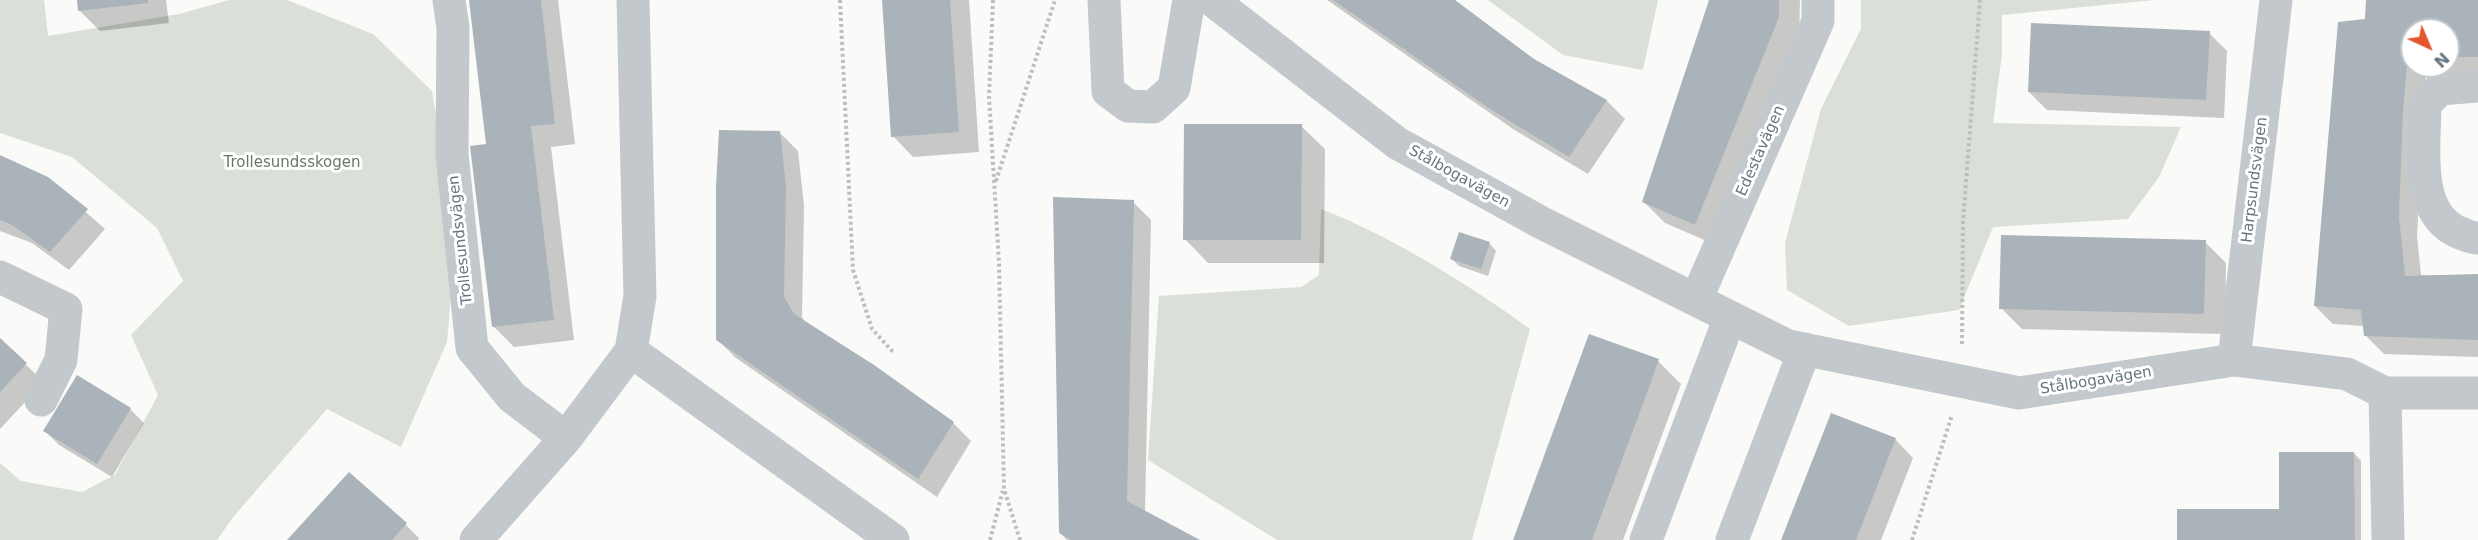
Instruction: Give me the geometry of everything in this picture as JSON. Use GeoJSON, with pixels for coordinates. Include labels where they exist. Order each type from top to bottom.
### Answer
{"type":"FeatureCollection","features":[{"type":"Feature","properties":{"kind":"street","name":"Trollesundsvägen"},"geometry":{"type":"LineString","coordinates":[[449,0],[453,28],[452,154],[472,348],[512,397],[566,438]]}},
{"type":"Feature","properties":{"kind":"street"},"geometry":{"type":"LineString","coordinates":[[476,540],[566,438],[631,351],[640,296],[633,0]]}},
{"type":"Feature","properties":{"kind":"street"},"geometry":{"type":"LineString","coordinates":[[1104,0],[1108,91],[1128,106],[1153,107],[1174,88],[1189,0]]}},
{"type":"Feature","properties":{"kind":"street","name":"Stålbogavägen"},"geometry":{"type":"LineString","coordinates":[[1212,0],[1397,143],[1542,223],[1788,346],[2019,393],[2234,360],[2347,374],[2385,393],[2478,393]]}},
{"type":"Feature","properties":{"kind":"street","name":"Edestavägen"},"geometry":{"type":"LineString","coordinates":[[1696,300],[1818,21],[1818,0]]}},
{"type":"Feature","properties":{"kind":"street","name":"Harpsundsvägen"},"geometry":{"type":"LineString","coordinates":[[2234,360],[2276,0]]}},
{"type":"Feature","properties":{"kind":"street"},"geometry":{"type":"LineString","coordinates":[[2478,86],[2440,89],[2425,104],[2425,178],[2433,211],[2452,230],[2478,238]]}},
{"type":"Feature","properties":{"kind":"street"},"geometry":{"type":"LineString","coordinates":[[0,278],[66,309],[61,360],[41,400]]}},
{"type":"Feature","properties":{"kind":"street"},"geometry":{"type":"LineString","coordinates":[[1646,540],[1730,317]]}},
{"type":"Feature","properties":{"kind":"street"},"geometry":{"type":"LineString","coordinates":[[1732,540],[1805,349]]}},
{"type":"Feature","properties":{"kind":"street"},"geometry":{"type":"LineString","coordinates":[[631,351],[893,540]]}},
{"type":"Feature","properties":{"kind":"street"},"geometry":{"type":"LineString","coordinates":[[2385,393],[2388,540]]}},
{"type":"Feature","properties":{"kind":"path"},"geometry":{"type":"LineString","coordinates":[[840,0],[852,270],[873,330],[893,352]]}},
{"type":"Feature","properties":{"kind":"path"},"geometry":{"type":"LineString","coordinates":[[993,0],[989,96],[999,263],[1004,489],[1020,540]]}},
{"type":"Feature","properties":{"kind":"path"},"geometry":{"type":"LineString","coordinates":[[994,184],[1055,0]]}},
{"type":"Feature","properties":{"kind":"path"},"geometry":{"type":"LineString","coordinates":[[1912,540],[1962,381],[1963,222],[1980,0]]}},
{"type":"Feature","properties":{"kind":"path"},"geometry":{"type":"LineString","coordinates":[[990,540],[1004,489]]}},
{"type":"Feature","properties":{"kind":"green space","name":"Trollesundsskogen"},"geometry":{"type":"Polygon","coordinates":[[[0,0],[44,0],[48,36],[179,14],[229,0],[287,0],[373,34],[432,91],[456,237],[447,342],[401,447],[327,409],[234,516],[217,540],[0,540],[0,463],[21,481],[82,492],[115,475],[158,395],[131,335],[183,281],[157,228],[72,157],[0,133],[0,0]]]}},
{"type":"Feature","properties":{"kind":"green space"},"geometry":{"type":"Polygon","coordinates":[[[1488,0],[1658,0],[1643,70],[1563,55],[1488,0]]]}},
{"type":"Feature","properties":{"kind":"green space"},"geometry":{"type":"Polygon","coordinates":[[[1861,0],[2154,0],[2002,15],[2002,54],[1993,123],[2181,127],[2159,177],[2128,219],[1993,227],[1959,310],[1849,326],[1787,290],[1785,243],[1821,109],[1861,29],[1861,0]]]}},
{"type":"Feature","properties":{"kind":"green space"},"geometry":{"type":"Polygon","coordinates":[[[1321,209],[1402,247],[1481,295],[1530,329],[1472,540],[1277,540],[1148,460],[1159,296],[1301,287],[1319,275],[1321,209]]]}},
{"type":"Feature","properties":{"kind":"building"},"geometry":{"type":"Polygon","coordinates":[[[77,0],[148,0],[148,3],[78,11],[77,0]]]}},
{"type":"Feature","properties":{"kind":"building"},"geometry":{"type":"Polygon","coordinates":[[[469,0],[541,0],[555,124],[531,126],[554,320],[492,327],[470,146],[486,144],[469,0]]]}},
{"type":"Feature","properties":{"kind":"building"},"geometry":{"type":"Polygon","coordinates":[[[882,0],[950,0],[959,132],[891,137],[882,0]]]}},
{"type":"Feature","properties":{"kind":"building"},"geometry":{"type":"Polygon","coordinates":[[[1333,0],[1455,0],[1534,59],[1607,100],[1569,157],[1493,111],[1333,0]]]}},
{"type":"Feature","properties":{"kind":"building"},"geometry":{"type":"Polygon","coordinates":[[[1709,0],[1779,0],[1779,17],[1695,225],[1642,202],[1709,0]]]}},
{"type":"Feature","properties":{"kind":"building"},"geometry":{"type":"Polygon","coordinates":[[[2366,0],[2478,0],[2478,57],[2460,57],[2460,18],[2400,18],[2400,78],[2406,78],[2399,216],[2405,276],[2478,274],[2478,340],[2364,336],[2361,310],[2314,306],[2338,22],[2365,19],[2366,0]]]}},
{"type":"Feature","properties":{"kind":"building"},"geometry":{"type":"Polygon","coordinates":[[[2031,23],[2210,31],[2206,100],[2028,92],[2031,23]]]}},
{"type":"Feature","properties":{"kind":"building"},"geometry":{"type":"Polygon","coordinates":[[[1184,124],[1302,124],[1301,240],[1183,240],[1184,124]]]}},
{"type":"Feature","properties":{"kind":"building"},"geometry":{"type":"Polygon","coordinates":[[[719,130],[780,131],[786,186],[784,297],[794,314],[874,365],[954,422],[918,479],[716,340],[716,187],[719,130]]]}},
{"type":"Feature","properties":{"kind":"building"},"geometry":{"type":"Polygon","coordinates":[[[0,155],[48,177],[88,209],[50,252],[12,225],[0,220],[0,155]]]}},
{"type":"Feature","properties":{"kind":"building"},"geometry":{"type":"Polygon","coordinates":[[[1053,197],[1134,200],[1127,501],[1200,540],[1071,540],[1059,533],[1053,197]]]}},
{"type":"Feature","properties":{"kind":"building"},"geometry":{"type":"Polygon","coordinates":[[[1459,232],[1490,242],[1481,269],[1450,259],[1459,232]]]}},
{"type":"Feature","properties":{"kind":"building"},"geometry":{"type":"Polygon","coordinates":[[[2001,235],[2206,240],[2204,314],[1999,309],[2001,235]]]}},
{"type":"Feature","properties":{"kind":"building"},"geometry":{"type":"Polygon","coordinates":[[[1589,334],[1659,359],[1648,390],[1592,540],[1513,540],[1589,334]]]}},
{"type":"Feature","properties":{"kind":"building"},"geometry":{"type":"Polygon","coordinates":[[[0,338],[27,363],[0,392],[0,338]]]}},
{"type":"Feature","properties":{"kind":"building"},"geometry":{"type":"Polygon","coordinates":[[[77,375],[131,408],[97,464],[43,431],[77,375]]]}},
{"type":"Feature","properties":{"kind":"building"},"geometry":{"type":"Polygon","coordinates":[[[1831,413],[1896,438],[1856,540],[1781,540],[1831,413]]]}},
{"type":"Feature","properties":{"kind":"building"},"geometry":{"type":"Polygon","coordinates":[[[2279,452],[2354,452],[2355,540],[2177,540],[2177,509],[2279,509],[2279,452]]]}},
{"type":"Feature","properties":{"kind":"building"},"geometry":{"type":"Polygon","coordinates":[[[349,472],[407,523],[392,540],[287,540],[349,472]]]}}]}
